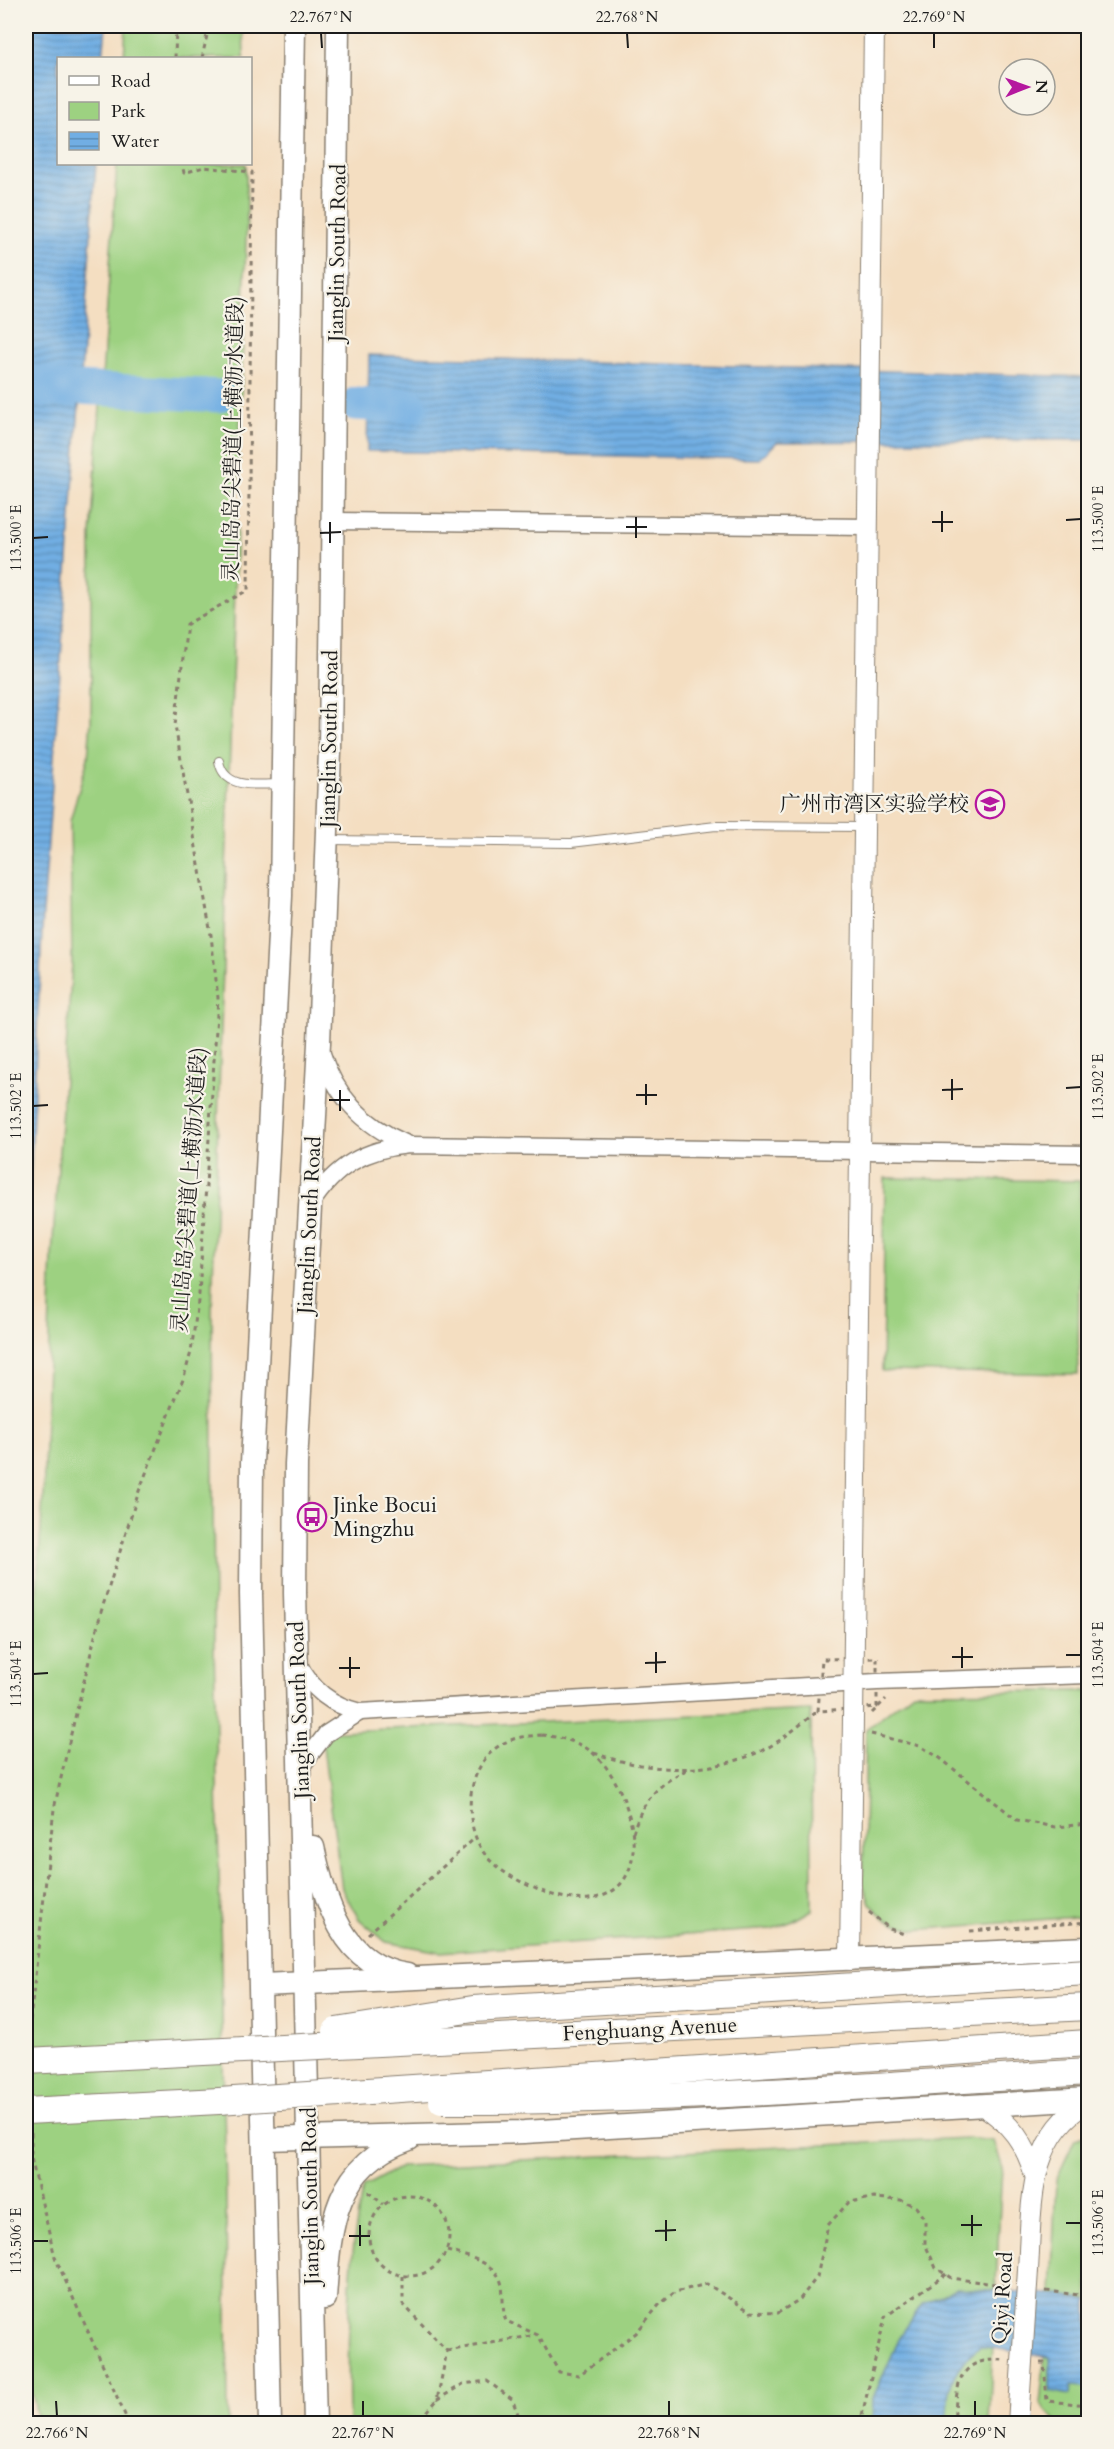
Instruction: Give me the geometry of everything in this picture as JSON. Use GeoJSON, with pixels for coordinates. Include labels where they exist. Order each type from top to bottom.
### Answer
{"type":"FeatureCollection","features":[{"type":"Feature","properties":{"kind":"main road","name":"Jianglin South Road"},"geometry":{"type":"LineString","coordinates":[[270,2424],[262,1985],[251,1594],[252,1463],[275,1041],[283,784],[294,26]]}},
{"type":"Feature","properties":{"kind":"main road","name":"Jianglin South Road"},"geometry":{"type":"LineString","coordinates":[[315,2421],[298,1662],[296,1464],[319,1043],[327,840],[338,26]]}},
{"type":"Feature","properties":{"kind":"main road"},"geometry":{"type":"LineString","coordinates":[[302,1802],[324,1894],[335,1923],[354,1947],[384,1968],[401,1975],[429,1978]]}},
{"type":"Feature","properties":{"kind":"main road"},"geometry":{"type":"LineString","coordinates":[[262,1985],[1089,1948]]}},
{"type":"Feature","properties":{"kind":"main road"},"geometry":{"type":"LineString","coordinates":[[27,2050],[211,2051],[473,2008],[1089,1972]]}},
{"type":"Feature","properties":{"kind":"main road","name":"Fenghuang Avenue"},"geometry":{"type":"LineString","coordinates":[[211,2051],[1089,2007]]}},
{"type":"Feature","properties":{"kind":"main road","name":"Fenghuang Avenue"},"geometry":{"type":"LineString","coordinates":[[219,2101],[1089,2043]]}},
{"type":"Feature","properties":{"kind":"main road"},"geometry":{"type":"LineString","coordinates":[[28,2117],[219,2101],[520,2102],[888,2085],[1089,2072]]}},
{"type":"Feature","properties":{"kind":"main road"},"geometry":{"type":"LineString","coordinates":[[265,2139],[417,2136],[1089,2101]]}},
{"type":"Feature","properties":{"kind":"main road"},"geometry":{"type":"LineString","coordinates":[[315,2421],[333,2218],[352,2179],[370,2160],[392,2145],[417,2136]]}},
{"type":"Feature","properties":{"kind":"street"},"geometry":{"type":"LineString","coordinates":[[850,1960],[874,26]]}},
{"type":"Feature","properties":{"kind":"street"},"geometry":{"type":"LineString","coordinates":[[333,521],[868,527]]}},
{"type":"Feature","properties":{"kind":"street"},"geometry":{"type":"LineString","coordinates":[[319,1043],[327,1070],[347,1103],[360,1117],[383,1134],[409,1145]]}},
{"type":"Feature","properties":{"kind":"street"},"geometry":{"type":"LineString","coordinates":[[310,1206],[323,1185],[340,1168],[354,1159],[385,1147],[409,1145],[1089,1154]]}},
{"type":"Feature","properties":{"kind":"street"},"geometry":{"type":"LineString","coordinates":[[298,1662],[305,1677],[329,1701],[360,1712],[854,1684],[1089,1675]]}},
{"type":"Feature","properties":{"kind":"street"},"geometry":{"type":"LineString","coordinates":[[301,1767],[326,1734],[360,1712]]}},
{"type":"Feature","properties":{"kind":"street"},"geometry":{"type":"LineString","coordinates":[[1035,2175],[1046,2144],[1055,2130],[1066,2117],[1089,2101]]}},
{"type":"Feature","properties":{"kind":"street"},"geometry":{"type":"LineString","coordinates":[[982,2105],[1001,2117],[1017,2134],[1029,2153],[1035,2175]]}},
{"type":"Feature","properties":{"kind":"street","name":"Qiyi Road"},"geometry":{"type":"LineString","coordinates":[[1018,2416],[1024,2278],[1035,2175]]}},
{"type":"Feature","properties":{"kind":"lane"},"geometry":{"type":"LineString","coordinates":[[219,761],[221,770],[228,779],[236,783],[283,784]]}},
{"type":"Feature","properties":{"kind":"lane"},"geometry":{"type":"LineString","coordinates":[[327,840],[571,843],[716,826],[864,827]]}},
{"type":"Feature","properties":{"kind":"path"},"geometry":{"type":"LineString","coordinates":[[175,57],[176,26]]}},
{"type":"Feature","properties":{"kind":"path"},"geometry":{"type":"LineString","coordinates":[[202,57],[208,26]]}},
{"type":"Feature","properties":{"kind":"path","name":"灵山岛岛尖碧道(上横沥水道段)"},"geometry":{"type":"LineString","coordinates":[[27,2050],[54,1809],[72,1728],[101,1612],[133,1511],[184,1377],[191,1352],[199,1293],[218,998],[206,902],[175,725],[187,624],[248,590],[252,172],[204,165],[184,173],[182,165]]}},
{"type":"Feature","properties":{"kind":"path"},"geometry":{"type":"LineString","coordinates":[[869,1717],[891,1695]]}},
{"type":"Feature","properties":{"kind":"path"},"geometry":{"type":"LineString","coordinates":[[593,1753],[609,1774],[622,1798],[632,1837],[634,1851],[631,1870],[620,1886],[604,1896],[585,1899],[562,1897],[518,1881],[500,1870],[486,1855],[476,1837],[470,1817],[471,1797],[476,1777],[486,1759],[504,1742],[520,1737],[542,1735],[562,1738],[593,1753],[641,1767],[691,1769],[715,1766],[763,1750],[818,1711]]}},
{"type":"Feature","properties":{"kind":"path"},"geometry":{"type":"LineString","coordinates":[[861,1733],[881,1735],[920,1746],[958,1772],[1017,1820],[1055,1827],[1089,1824]]}},
{"type":"Feature","properties":{"kind":"path"},"geometry":{"type":"LineString","coordinates":[[632,1837],[645,1802],[658,1787],[673,1776],[691,1769]]}},
{"type":"Feature","properties":{"kind":"path"},"geometry":{"type":"LineString","coordinates":[[354,1947],[476,1837]]}},
{"type":"Feature","properties":{"kind":"path"},"geometry":{"type":"LineString","coordinates":[[865,1907],[881,1924],[912,1936]]}},
{"type":"Feature","properties":{"kind":"path"},"geometry":{"type":"LineString","coordinates":[[959,1932],[1089,1922]]}},
{"type":"Feature","properties":{"kind":"path"},"geometry":{"type":"LineString","coordinates":[[28,2117],[31,2158],[56,2257],[129,2424]]}},
{"type":"Feature","properties":{"kind":"path"},"geometry":{"type":"LineString","coordinates":[[408,2195],[433,2203],[442,2212],[448,2224],[450,2238],[447,2251],[440,2262],[429,2271],[417,2276],[403,2276],[390,2272],[380,2264],[372,2253],[368,2240],[374,2214],[383,2204],[408,2195]]}},
{"type":"Feature","properties":{"kind":"path"},"geometry":{"type":"LineString","coordinates":[[447,2251],[485,2263],[500,2279],[502,2312],[506,2321],[538,2335],[559,2372],[579,2375],[636,2333],[659,2306],[675,2292],[707,2284],[752,2312],[778,2313],[800,2299],[817,2277],[828,2225],[849,2202],[874,2198],[901,2200],[916,2207],[925,2220],[925,2244],[936,2268],[951,2278],[1024,2278]]}},
{"type":"Feature","properties":{"kind":"path"},"geometry":{"type":"LineString","coordinates":[[860,2424],[885,2317],[946,2274]]}},
{"type":"Feature","properties":{"kind":"path"},"geometry":{"type":"LineString","coordinates":[[403,2276],[403,2304],[447,2351]]}},
{"type":"Feature","properties":{"kind":"path"},"geometry":{"type":"LineString","coordinates":[[1042,2290],[1089,2296]]}},
{"type":"Feature","properties":{"kind":"path"},"geometry":{"type":"LineString","coordinates":[[447,2351],[538,2335]]}},
{"type":"Feature","properties":{"kind":"path"},"geometry":{"type":"LineString","coordinates":[[437,2400],[447,2351]]}},
{"type":"Feature","properties":{"kind":"path"},"geometry":{"type":"LineString","coordinates":[[417,2424],[437,2400],[463,2384],[487,2381],[512,2399],[522,2424]]}},
{"type":"Feature","properties":{"kind":"green space"},"geometry":{"type":"Polygon","coordinates":[[[126,26],[243,26],[244,57],[124,57],[126,26]]]}},
{"type":"Feature","properties":{"kind":"green space"},"geometry":{"type":"Polygon","coordinates":[[[117,165],[246,165],[247,212],[212,1311],[214,1642],[226,2195],[228,2423],[39,2424],[26,2367],[26,1753],[43,1498],[52,1255],[72,963],[70,821],[88,758],[91,720],[91,535],[117,165]]]}},
{"type":"Feature","properties":{"kind":"green space"},"geometry":{"type":"Polygon","coordinates":[[[885,1178],[1080,1181],[1078,1374],[882,1371],[885,1178]]]}},
{"type":"Feature","properties":{"kind":"green space"},"geometry":{"type":"Polygon","coordinates":[[[1088,1691],[1088,1916],[913,1930],[884,1919],[870,1903],[863,1884],[866,1729],[913,1692],[1088,1691]]]}},
{"type":"Feature","properties":{"kind":"green space"},"geometry":{"type":"Polygon","coordinates":[[[811,1710],[812,1910],[793,1921],[772,1929],[440,1952],[386,1942],[359,1919],[342,1889],[321,1732],[811,1710]]]}},
{"type":"Feature","properties":{"kind":"green space"},"geometry":{"type":"Polygon","coordinates":[[[1088,2135],[1088,2423],[1057,2423],[1040,2404],[1051,2294],[1056,2180],[1075,2139],[1088,2135]]]}},
{"type":"Feature","properties":{"kind":"green space"},"geometry":{"type":"Polygon","coordinates":[[[966,2138],[994,2141],[1002,2166],[989,2423],[349,2424],[351,2275],[357,2217],[363,2187],[402,2166],[966,2138]]]}},
{"type":"Feature","properties":{"kind":"water"},"geometry":{"type":"Polygon","coordinates":[[[26,26],[106,26],[103,57],[57,57],[57,165],[96,165],[43,913],[26,1259],[26,26]]]}},
{"type":"Feature","properties":{"kind":"water"},"geometry":{"type":"Polygon","coordinates":[[[369,355],[1088,377],[1088,440],[777,442],[760,459],[367,451],[369,355]]]}},
{"type":"Feature","properties":{"kind":"water"},"geometry":{"type":"Polygon","coordinates":[[[957,2288],[1064,2295],[1088,2300],[1088,2387],[1071,2386],[1070,2395],[1050,2391],[1050,2357],[980,2346],[956,2372],[950,2389],[947,2423],[872,2424],[873,2398],[901,2335],[922,2304],[957,2288]]]}},
{"type":"Feature","properties":{"kind":"waterway"},"geometry":{"type":"LineString","coordinates":[[26,385],[219,396]]}},
{"type":"Feature","properties":{"kind":"waterway"},"geometry":{"type":"LineString","coordinates":[[355,404],[412,407]]}},
{"type":"Feature","properties":{"kind":"place","name":"广州市湾区实验学校"},"geometry":{"type":"Point","coordinates":[990,804]}},
{"type":"Feature","properties":{"kind":"place","name":"Jinke Bocui Mingzhu"},"geometry":{"type":"Point","coordinates":[312,1517]}}]}
